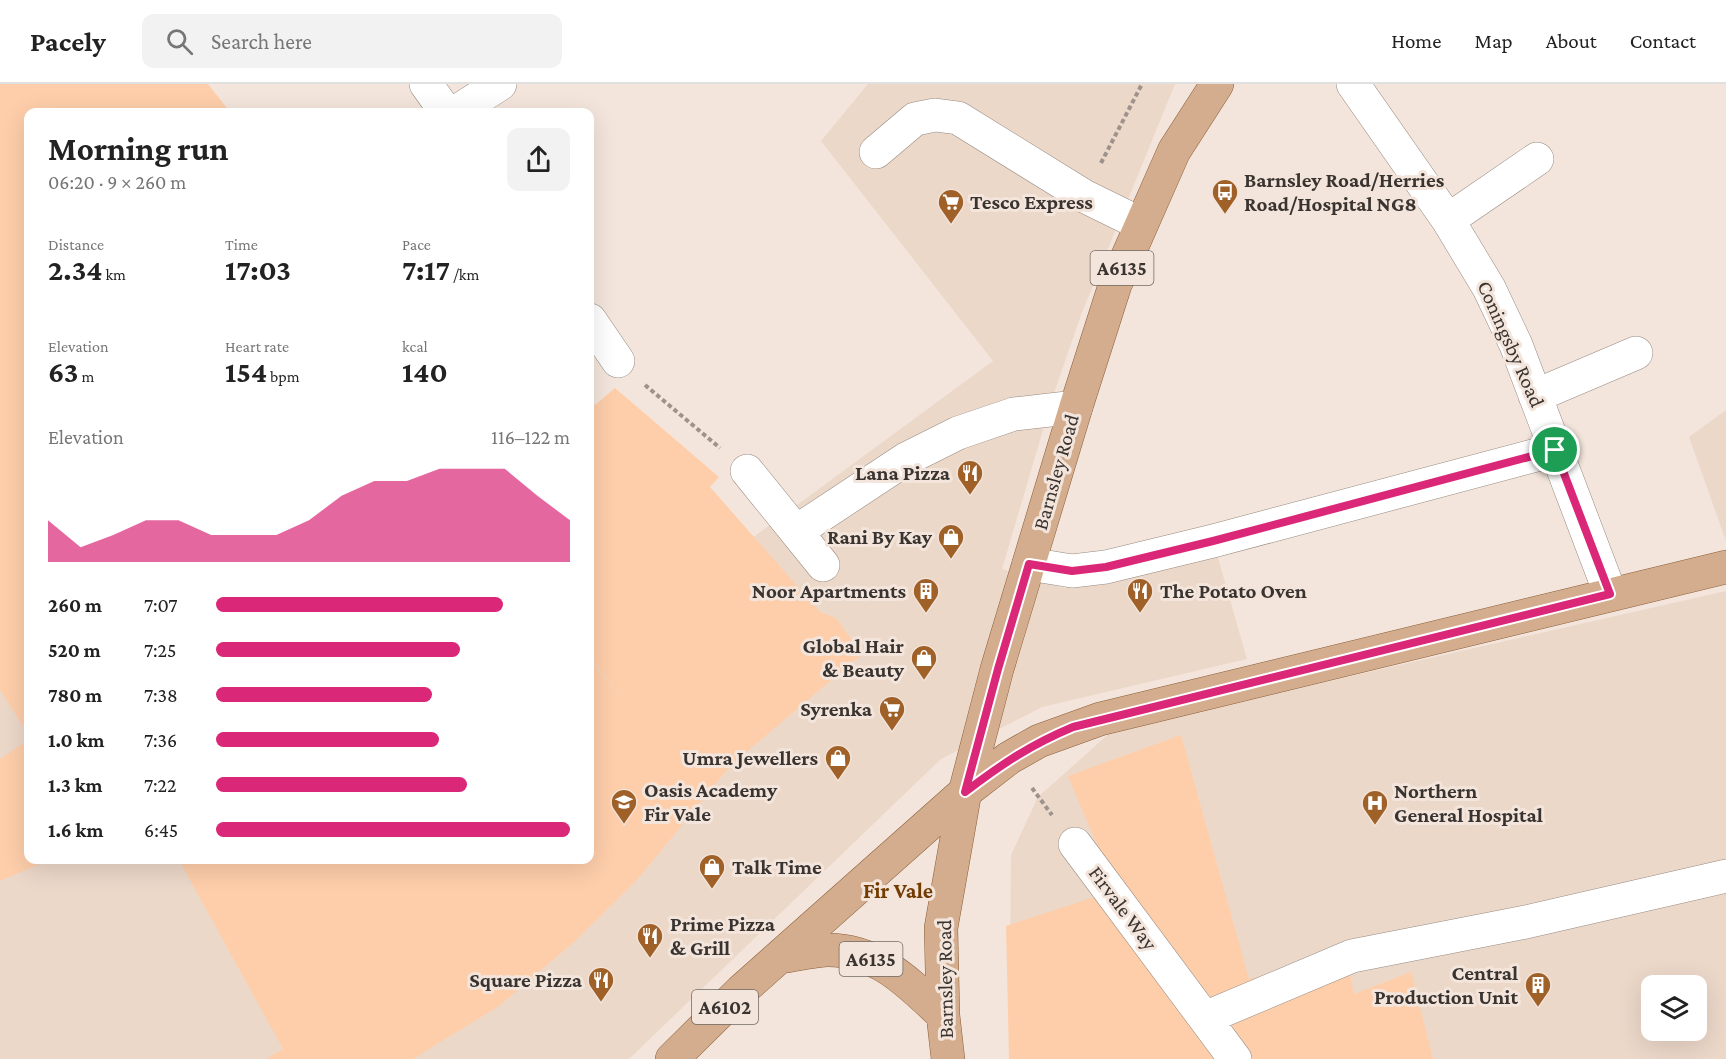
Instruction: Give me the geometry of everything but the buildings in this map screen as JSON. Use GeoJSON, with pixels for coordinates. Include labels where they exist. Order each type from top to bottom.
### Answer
{"type":"FeatureCollection","features":[{"type":"Feature","properties":{"kind":"main road","name":"Barnsley Road"},"geometry":{"type":"LineString","coordinates":[[948,1059],[943,1015],[941,928],[965,792],[998,669],[1115,285],[1174,151],[1217,84]]}},
{"type":"Feature","properties":{"kind":"main road","name":"A6102"},"geometry":{"type":"LineString","coordinates":[[672,1059],[733,999],[965,792],[1010,758],[1039,741],[1100,719],[1726,567]]}},
{"type":"Feature","properties":{"kind":"main road","name":"A6135"},"geometry":{"type":"LineString","coordinates":[[780,957],[825,950],[849,952],[870,958],[884,964],[907,980],[943,1015]]}},
{"type":"Feature","properties":{"kind":"street"},"geometry":{"type":"LineString","coordinates":[[426,84],[443,108]]}},
{"type":"Feature","properties":{"kind":"street"},"geometry":{"type":"LineString","coordinates":[[462,108],[500,84]]}},
{"type":"Feature","properties":{"kind":"street","name":"Coningsby Road"},"geometry":{"type":"LineString","coordinates":[[1353,84],[1448,220],[1489,288],[1516,345],[1610,594]]}},
{"type":"Feature","properties":{"kind":"street"},"geometry":{"type":"LineString","coordinates":[[876,152],[915,119],[935,115],[958,118],[1084,196],[1141,224]]}},
{"type":"Feature","properties":{"kind":"street"},"geometry":{"type":"LineString","coordinates":[[1448,220],[1537,159]]}},
{"type":"Feature","properties":{"kind":"street"},"geometry":{"type":"LineString","coordinates":[[594,326],[618,361]]}},
{"type":"Feature","properties":{"kind":"street"},"geometry":{"type":"LineString","coordinates":[[1535,396],[1636,353]]}},
{"type":"Feature","properties":{"kind":"street"},"geometry":{"type":"LineString","coordinates":[[797,531],[906,459],[958,434],[1014,414],[1076,407]]}},
{"type":"Feature","properties":{"kind":"street"},"geometry":{"type":"LineString","coordinates":[[1029,564],[1072,571],[1106,567],[1213,541],[1555,450]]}},
{"type":"Feature","properties":{"kind":"street"},"geometry":{"type":"LineString","coordinates":[[747,471],[823,565]]}},
{"type":"Feature","properties":{"kind":"street","name":"Firvale Way"},"geometry":{"type":"LineString","coordinates":[[1075,844],[1235,1059]]}},
{"type":"Feature","properties":{"kind":"street"},"geometry":{"type":"LineString","coordinates":[[1205,1018],[1352,956],[1526,922],[1726,876]]}},
{"type":"Feature","properties":{"kind":"path"},"geometry":{"type":"LineString","coordinates":[[1084,196],[1142,84]]}},
{"type":"Feature","properties":{"kind":"path"},"geometry":{"type":"LineString","coordinates":[[618,361],[747,471]]}},
{"type":"Feature","properties":{"kind":"path","name":"Firvale Way"},"geometry":{"type":"LineString","coordinates":[[1010,758],[1075,844]]}},
{"type":"Feature","properties":{"kind":"shaded area"},"geometry":{"type":"Polygon","coordinates":[[[0,84],[208,84],[213,92],[65,108],[24,108],[24,864],[594,864],[594,654],[993,361],[821,141],[868,84],[1175,84],[1081,315],[1053,396],[1002,569],[1064,588],[1216,551],[1247,659],[1042,707],[941,759],[629,1059],[0,1059],[0,84]]]}},
{"type":"Feature","properties":{"kind":"shaded area"},"geometry":{"type":"Polygon","coordinates":[[[0,84],[208,84],[227,108],[24,108],[24,728],[0,690],[0,84]]]}},
{"type":"Feature","properties":{"kind":"shaded area"},"geometry":{"type":"Polygon","coordinates":[[[615,388],[719,477],[710,487],[820,612],[836,618],[862,654],[731,765],[637,880],[575,941],[499,1006],[413,1059],[266,1059],[283,1049],[181,864],[594,864],[594,664],[626,703],[594,662],[595,405],[615,388]]]}},
{"type":"Feature","properties":{"kind":"shaded area"},"geometry":{"type":"Polygon","coordinates":[[[1726,410],[1726,541],[1689,437],[1726,410]]]}},
{"type":"Feature","properties":{"kind":"shaded area","name":"Northern General Hospital"},"geometry":{"type":"Polygon","coordinates":[[[1726,591],[1726,1059],[1009,1059],[1011,855],[1038,797],[1113,730],[1726,591]]]}},
{"type":"Feature","properties":{"kind":"shaded area"},"geometry":{"type":"Polygon","coordinates":[[[1181,735],[1249,979],[1347,960],[1354,994],[1411,972],[1433,1059],[1009,1059],[1006,926],[1116,890],[1068,776],[1181,735]]]}},
{"type":"Feature","properties":{"kind":"shaded area"},"geometry":{"type":"Polygon","coordinates":[[[24,743],[24,864],[40,864],[0,881],[0,759],[24,743]]]}},
{"type":"Feature","properties":{"kind":"place","name":"Barnsley Road/Herries Road/Hospital NG8"},"geometry":{"type":"Point","coordinates":[1225,215]}},
{"type":"Feature","properties":{"kind":"place","name":"Tesco Express"},"geometry":{"type":"Point","coordinates":[951,225]}},
{"type":"Feature","properties":{"kind":"place","name":"Lana Pizza"},"geometry":{"type":"Point","coordinates":[970,496]}},
{"type":"Feature","properties":{"kind":"place","name":"Rani By Kay"},"geometry":{"type":"Point","coordinates":[951,560]}},
{"type":"Feature","properties":{"kind":"place","name":"Noor Apartments"},"geometry":{"type":"Point","coordinates":[926,614]}},
{"type":"Feature","properties":{"kind":"place","name":"The Potato Oven"},"geometry":{"type":"Point","coordinates":[1140,614]}},
{"type":"Feature","properties":{"kind":"place","name":"Global Hair & Beauty"},"geometry":{"type":"Point","coordinates":[924,681]}},
{"type":"Feature","properties":{"kind":"place","name":"Syrenka"},"geometry":{"type":"Point","coordinates":[892,732]}},
{"type":"Feature","properties":{"kind":"place","name":"Umra Jewellers"},"geometry":{"type":"Point","coordinates":[838,781]}},
{"type":"Feature","properties":{"kind":"place","name":"Oasis Academy Fir Vale"},"geometry":{"type":"Point","coordinates":[624,825]}},
{"type":"Feature","properties":{"kind":"place","name":"Northern General Hospital"},"geometry":{"type":"Point","coordinates":[1375,826]}},
{"type":"Feature","properties":{"kind":"place","name":"Talk Time"},"geometry":{"type":"Point","coordinates":[712,890]}},
{"type":"Feature","properties":{"kind":"place","name":"Prime Pizza & Grill"},"geometry":{"type":"Point","coordinates":[650,959]}},
{"type":"Feature","properties":{"kind":"place","name":"Square Pizza"},"geometry":{"type":"Point","coordinates":[601,1003]}},
{"type":"Feature","properties":{"kind":"place","name":"Central Production Unit"},"geometry":{"type":"Point","coordinates":[1538,1008]}},
{"type":"Feature","properties":{"kind":"district","name":"Fir Vale"},"geometry":{"type":"Point","coordinates":[898,890]}},
{"type":"Feature","properties":{"kind":"route"},"geometry":{"type":"LineString","coordinates":[[1555,450],[1610,594],[1073,727],[1039,741],[1010,758],[965,792],[1029,564],[1072,571],[1106,567],[1213,541],[1555,450]]}}]}
